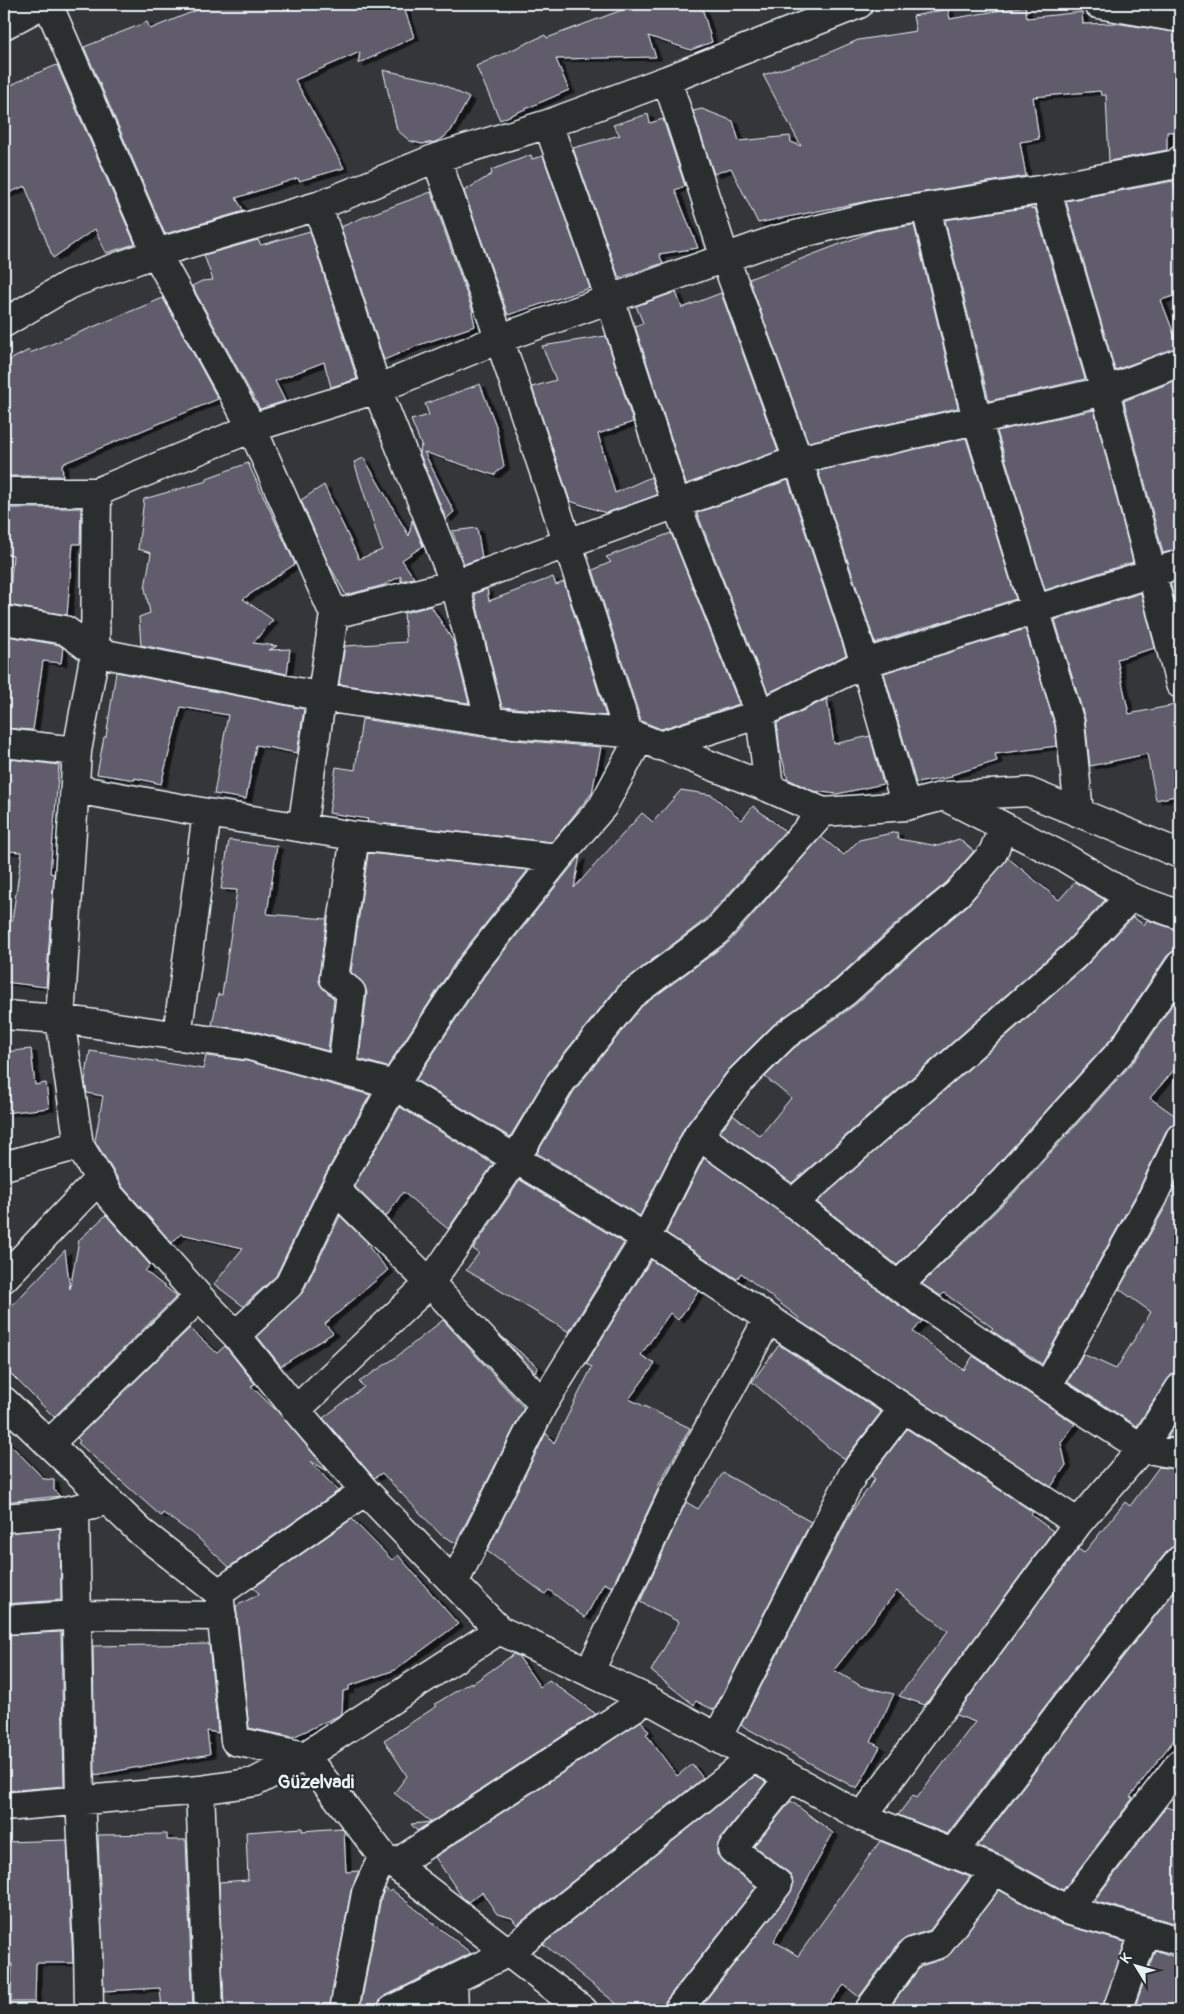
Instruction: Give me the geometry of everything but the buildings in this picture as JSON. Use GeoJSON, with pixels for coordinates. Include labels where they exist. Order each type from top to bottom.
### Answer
{"type":"FeatureCollection","features":[{"type":"Feature","properties":{"kind":"street"},"geometry":{"type":"LineString","coordinates":[[4,25],[43,4]]}},
{"type":"Feature","properties":{"kind":"street"},"geometry":{"type":"LineString","coordinates":[[48,4],[156,253],[252,428],[334,614],[302,828]]}},
{"type":"Feature","properties":{"kind":"street"},"geometry":{"type":"LineString","coordinates":[[4,323],[70,284],[156,253],[318,206],[436,158],[548,124],[667,80],[859,4]]}},
{"type":"Feature","properties":{"kind":"street"},"geometry":{"type":"LineString","coordinates":[[1098,4],[1180,18]]}},
{"type":"Feature","properties":{"kind":"street"},"geometry":{"type":"LineString","coordinates":[[667,80],[725,258],[798,460],[864,663],[906,806]]}},
{"type":"Feature","properties":{"kind":"street"},"geometry":{"type":"LineString","coordinates":[[548,124],[610,299],[676,504],[760,714],[769,788]]}},
{"type":"Feature","properties":{"kind":"street"},"geometry":{"type":"LineString","coordinates":[[436,158],[500,338],[568,542],[642,739]]}},
{"type":"Feature","properties":{"kind":"street"},"geometry":{"type":"LineString","coordinates":[[4,492],[97,492],[252,428],[377,389],[500,338],[775,240],[875,215],[1046,190],[1177,164],[1180,160]]}},
{"type":"Feature","properties":{"kind":"street"},"geometry":{"type":"LineString","coordinates":[[1046,190],[1105,391],[1180,684]]}},
{"type":"Feature","properties":{"kind":"street"},"geometry":{"type":"LineString","coordinates":[[318,206],[377,389],[455,584],[490,722]]}},
{"type":"Feature","properties":{"kind":"street"},"geometry":{"type":"LineString","coordinates":[[926,208],[977,420],[1070,723],[1078,813]]}},
{"type":"Feature","properties":{"kind":"street"},"geometry":{"type":"LineString","coordinates":[[334,614],[455,584],[798,460],[1105,391],[1180,362]]}},
{"type":"Feature","properties":{"kind":"street"},"geometry":{"type":"LineString","coordinates":[[97,492],[95,652],[77,751],[60,1019],[80,1145],[110,1196],[199,1297],[236,1335],[296,1410],[366,1491],[499,1630],[647,1699],[862,1817],[995,1870],[1067,1910],[1180,1940]]}},
{"type":"Feature","properties":{"kind":"street"},"geometry":{"type":"LineString","coordinates":[[236,1335],[289,1285],[335,1189],[394,1085],[472,966],[558,858],[603,806],[642,739],[760,714],[864,663],[1180,564]]}},
{"type":"Feature","properties":{"kind":"street"},"geometry":{"type":"LineString","coordinates":[[4,620],[65,630],[95,652],[323,697],[490,722],[642,739],[769,788],[823,812],[906,806],[944,796],[1028,792],[1180,854]]}},
{"type":"Feature","properties":{"kind":"street"},"geometry":{"type":"LineString","coordinates":[[4,743],[77,751]]}},
{"type":"Feature","properties":{"kind":"street"},"geometry":{"type":"LineString","coordinates":[[74,789],[207,813],[355,836],[558,858]]}},
{"type":"Feature","properties":{"kind":"street"},"geometry":{"type":"LineString","coordinates":[[944,796],[1068,859],[1130,897],[1180,915]]}},
{"type":"Feature","properties":{"kind":"street"},"geometry":{"type":"LineString","coordinates":[[296,1410],[430,1283],[516,1158],[562,1082],[631,995],[716,930],[823,812]]}},
{"type":"Feature","properties":{"kind":"street"},"geometry":{"type":"LineString","coordinates":[[178,1036],[207,813]]}},
{"type":"Feature","properties":{"kind":"street"},"geometry":{"type":"LineString","coordinates":[[454,1583],[543,1404],[646,1238],[698,1135],[740,1080],[784,1036],[845,992],[911,932],[957,894],[993,853],[1004,827]]}},
{"type":"Feature","properties":{"kind":"street"},"geometry":{"type":"LineString","coordinates":[[342,1070],[351,992],[334,978],[355,836]]}},
{"type":"Feature","properties":{"kind":"street"},"geometry":{"type":"LineString","coordinates":[[793,1203],[1074,956],[1130,897]]}},
{"type":"Feature","properties":{"kind":"street"},"geometry":{"type":"LineString","coordinates":[[898,1286],[1004,1180],[1124,1048],[1180,965]]}},
{"type":"Feature","properties":{"kind":"street"},"geometry":{"type":"LineString","coordinates":[[4,1015],[60,1019],[250,1046],[394,1085],[646,1238],[1078,1524]]}},
{"type":"Feature","properties":{"kind":"street"},"geometry":{"type":"LineString","coordinates":[[698,1135],[793,1203],[898,1286],[1047,1387],[1142,1448],[1180,1455]]}},
{"type":"Feature","properties":{"kind":"street"},"geometry":{"type":"LineString","coordinates":[[1047,1387],[1152,1198],[1180,1138]]}},
{"type":"Feature","properties":{"kind":"street"},"geometry":{"type":"LineString","coordinates":[[4,1166],[80,1145]]}},
{"type":"Feature","properties":{"kind":"street"},"geometry":{"type":"LineString","coordinates":[[4,1278],[99,1179]]}},
{"type":"Feature","properties":{"kind":"street"},"geometry":{"type":"LineString","coordinates":[[335,1189],[430,1283],[543,1404]]}},
{"type":"Feature","properties":{"kind":"street"},"geometry":{"type":"LineString","coordinates":[[48,1444],[199,1297]]}},
{"type":"Feature","properties":{"kind":"street"},"geometry":{"type":"LineString","coordinates":[[590,1672],[673,1494],[768,1319]]}},
{"type":"Feature","properties":{"kind":"street"},"geometry":{"type":"LineString","coordinates":[[862,1817],[1078,1524],[1142,1448],[1180,1388]]}},
{"type":"Feature","properties":{"kind":"street"},"geometry":{"type":"LineString","coordinates":[[4,1401],[109,1502],[220,1604],[234,1741],[304,1756],[388,1860],[583,2010]]}},
{"type":"Feature","properties":{"kind":"street"},"geometry":{"type":"LineString","coordinates":[[718,1738],[853,1474],[902,1409]]}},
{"type":"Feature","properties":{"kind":"street"},"geometry":{"type":"LineString","coordinates":[[4,1620],[220,1604],[366,1491]]}},
{"type":"Feature","properties":{"kind":"street"},"geometry":{"type":"LineString","coordinates":[[4,1518],[52,1514],[109,1502]]}},
{"type":"Feature","properties":{"kind":"street"},"geometry":{"type":"LineString","coordinates":[[75,1509],[80,1800],[88,1947],[89,2010]]}},
{"type":"Feature","properties":{"kind":"street"},"geometry":{"type":"LineString","coordinates":[[952,1854],[1088,1676],[1180,1560]]}},
{"type":"Feature","properties":{"kind":"street"},"geometry":{"type":"LineString","coordinates":[[4,1807],[200,1790],[255,1782],[304,1756],[499,1630]]}},
{"type":"Feature","properties":{"kind":"street"},"geometry":{"type":"LineString","coordinates":[[344,2010],[366,1893],[388,1860],[647,1699]]}},
{"type":"Feature","properties":{"kind":"street"},"geometry":{"type":"LineString","coordinates":[[392,2010],[507,1953],[753,1758]]}},
{"type":"Feature","properties":{"kind":"street"},"geometry":{"type":"LineString","coordinates":[[1067,1910],[1167,1800],[1180,1763]]}},
{"type":"Feature","properties":{"kind":"street"},"geometry":{"type":"LineString","coordinates":[[678,2010],[778,1884],[732,1848],[789,1778]]}},
{"type":"Feature","properties":{"kind":"street"},"geometry":{"type":"LineString","coordinates":[[200,1790],[209,2010]]}},
{"type":"Feature","properties":{"kind":"street"},"geometry":{"type":"LineString","coordinates":[[869,2010],[912,1952],[939,1944],[995,1870]]}},
{"type":"Feature","properties":{"kind":"street"},"geometry":{"type":"LineString","coordinates":[[1117,2010],[1145,1932]]}},
{"type":"Feature","properties":{"kind":"street"},"geometry":{"type":"LineString","coordinates":[[453,1980],[454,2010]]}},
{"type":"Feature","properties":{"kind":"district","name":"Güzelvadi"},"geometry":{"type":"Point","coordinates":[316,1782]}}]}
